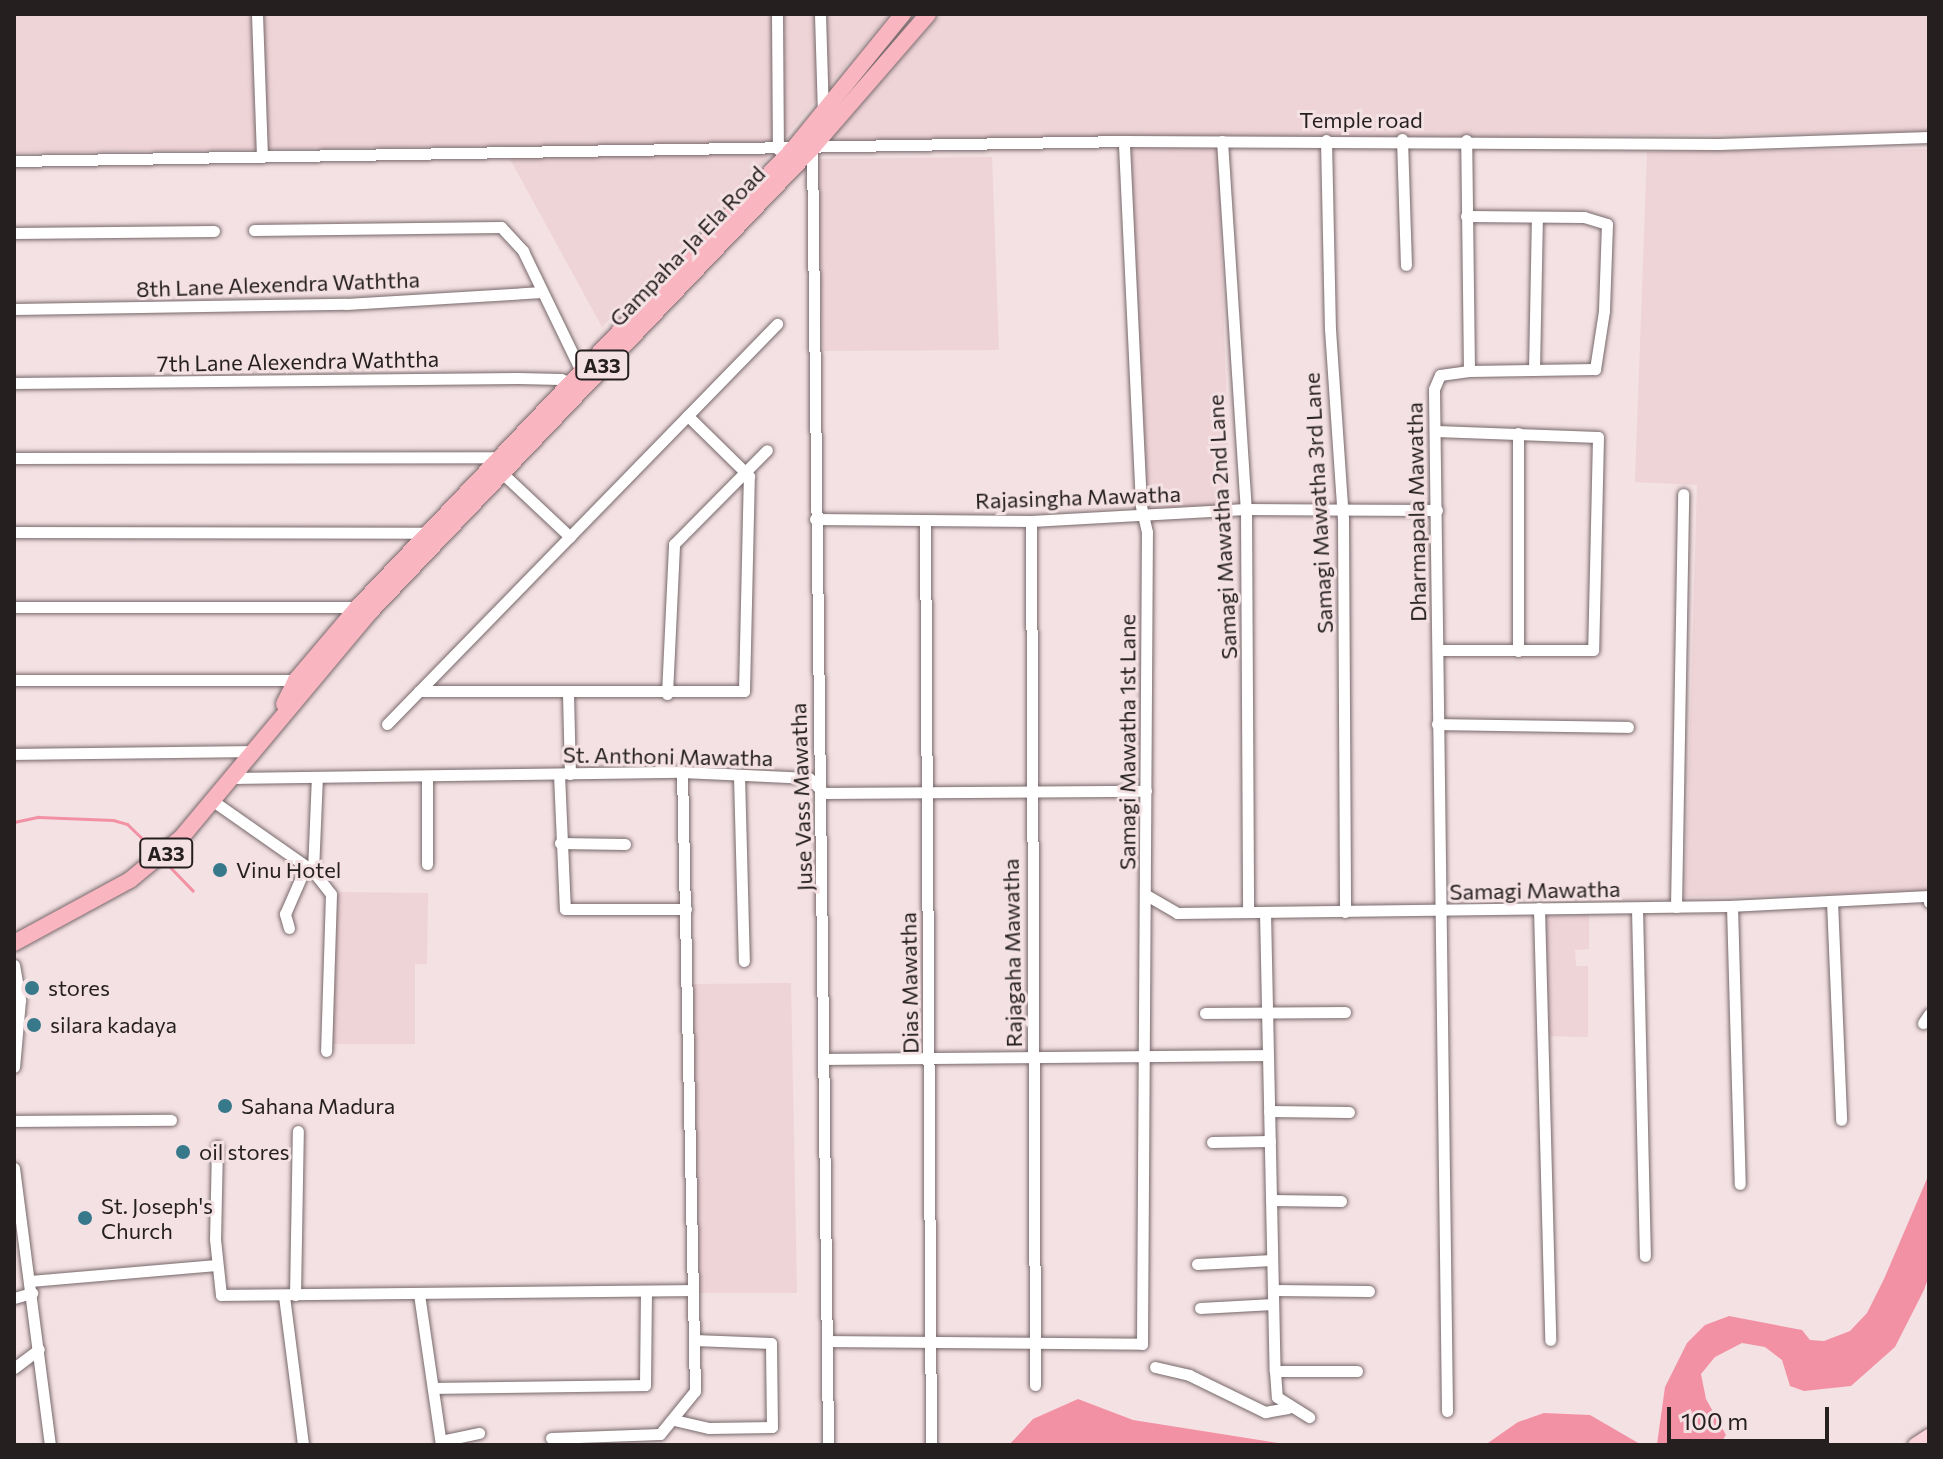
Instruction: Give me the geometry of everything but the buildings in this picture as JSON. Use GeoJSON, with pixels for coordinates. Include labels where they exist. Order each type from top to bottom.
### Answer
{"type":"FeatureCollection","features":[{"type":"Feature","properties":{"kind":"highway","name":"Gampaha-Ja Ela Road"},"geometry":{"type":"LineString","coordinates":[[579,380],[786,148],[823,113],[903,14]]}},
{"type":"Feature","properties":{"kind":"highway","name":"Gampaha-Ja Ela Road"},"geometry":{"type":"LineString","coordinates":[[14,943],[130,880],[166,853],[213,801],[277,716],[433,535],[579,380],[812,148],[928,14]]}},
{"type":"Feature","properties":{"kind":"highway","name":"Gampaha-Ja Ela Road"},"geometry":{"type":"LineString","coordinates":[[277,716],[296,680],[358,607],[433,535]]}},
{"type":"Feature","properties":{"kind":"main road"},"geometry":{"type":"LineString","coordinates":[[1915,1445],[1929,1436]]}},
{"type":"Feature","properties":{"kind":"street"},"geometry":{"type":"LineString","coordinates":[[257,14],[262,157]]}},
{"type":"Feature","properties":{"kind":"street"},"geometry":{"type":"LineString","coordinates":[[777,14],[786,148]]}},
{"type":"Feature","properties":{"kind":"street"},"geometry":{"type":"LineString","coordinates":[[820,14],[823,113]]}},
{"type":"Feature","properties":{"kind":"street","name":"Temple road"},"geometry":{"type":"LineString","coordinates":[[14,161],[1124,141],[1402,139],[1719,144],[1929,137]]}},
{"type":"Feature","properties":{"kind":"street"},"geometry":{"type":"LineString","coordinates":[[1402,139],[1406,265]]}},
{"type":"Feature","properties":{"kind":"street","name":"Samagi Mawatha 3rd Lane"},"geometry":{"type":"LineString","coordinates":[[1326,140],[1331,344],[1343,508],[1345,912]]}},
{"type":"Feature","properties":{"kind":"street"},"geometry":{"type":"LineString","coordinates":[[1466,140],[1466,216],[1469,371],[1599,365],[1607,224],[1602,219],[1466,216]]}},
{"type":"Feature","properties":{"kind":"street","name":"Samagi Mawatha 1st Lane"},"geometry":{"type":"LineString","coordinates":[[1035,1342],[1142,1344],[1142,1058],[1148,896],[1145,517],[1124,141]]}},
{"type":"Feature","properties":{"kind":"street","name":"Samagi Mawatha 2nd Lane"},"geometry":{"type":"LineString","coordinates":[[1222,141],[1246,509],[1248,911]]}},
{"type":"Feature","properties":{"kind":"street","name":"Juse Vass Mawatha"},"geometry":{"type":"LineString","coordinates":[[812,148],[815,519],[823,793],[828,1445]]}},
{"type":"Feature","properties":{"kind":"street"},"geometry":{"type":"LineString","coordinates":[[1534,370],[1537,219]]}},
{"type":"Feature","properties":{"kind":"street"},"geometry":{"type":"LineString","coordinates":[[254,230],[501,227],[523,251],[579,380]]}},
{"type":"Feature","properties":{"kind":"street"},"geometry":{"type":"LineString","coordinates":[[14,233],[214,231]]}},
{"type":"Feature","properties":{"kind":"street","name":"8th Lane Alexendra Waththa"},"geometry":{"type":"LineString","coordinates":[[14,309],[346,304],[542,292]]}},
{"type":"Feature","properties":{"kind":"street"},"geometry":{"type":"LineString","coordinates":[[387,724],[777,324]]}},
{"type":"Feature","properties":{"kind":"street","name":"Dharmapala Mawatha"},"geometry":{"type":"LineString","coordinates":[[1447,1411],[1435,380],[1469,371]]}},
{"type":"Feature","properties":{"kind":"street","name":"7th Lane Alexendra Waththa"},"geometry":{"type":"LineString","coordinates":[[14,383],[579,380]]}},
{"type":"Feature","properties":{"kind":"street"},"geometry":{"type":"LineString","coordinates":[[419,691],[667,694],[744,691],[747,469],[688,416]]}},
{"type":"Feature","properties":{"kind":"street"},"geometry":{"type":"LineString","coordinates":[[1436,431],[1598,437],[1599,578],[1593,650],[1439,650]]}},
{"type":"Feature","properties":{"kind":"street"},"geometry":{"type":"LineString","coordinates":[[1518,433],[1518,651]]}},
{"type":"Feature","properties":{"kind":"street"},"geometry":{"type":"LineString","coordinates":[[667,694],[670,554],[674,544],[767,450]]}},
{"type":"Feature","properties":{"kind":"street"},"geometry":{"type":"LineString","coordinates":[[14,458],[499,464],[570,537]]}},
{"type":"Feature","properties":{"kind":"street"},"geometry":{"type":"LineString","coordinates":[[1676,907],[1683,494]]}},
{"type":"Feature","properties":{"kind":"street","name":"Rajasingha Mawatha"},"geometry":{"type":"LineString","coordinates":[[815,519],[1031,521],[1246,509],[1437,510]]}},
{"type":"Feature","properties":{"kind":"street","name":"Dias Mawatha"},"geometry":{"type":"LineString","coordinates":[[925,520],[924,791],[931,1061],[931,1445]]}},
{"type":"Feature","properties":{"kind":"street","name":"Rajagaha Mawatha"},"geometry":{"type":"LineString","coordinates":[[1031,521],[1029,794],[1035,1058],[1035,1385]]}},
{"type":"Feature","properties":{"kind":"street"},"geometry":{"type":"LineString","coordinates":[[14,532],[433,535]]}},
{"type":"Feature","properties":{"kind":"street"},"geometry":{"type":"LineString","coordinates":[[14,607],[358,607]]}},
{"type":"Feature","properties":{"kind":"street"},"geometry":{"type":"LineString","coordinates":[[14,680],[296,680]]}},
{"type":"Feature","properties":{"kind":"street"},"geometry":{"type":"LineString","coordinates":[[568,694],[560,843],[565,909],[686,909]]}},
{"type":"Feature","properties":{"kind":"street"},"geometry":{"type":"LineString","coordinates":[[1437,724],[1628,727]]}},
{"type":"Feature","properties":{"kind":"street"},"geometry":{"type":"LineString","coordinates":[[14,754],[251,751]]}},
{"type":"Feature","properties":{"kind":"street"},"geometry":{"type":"LineString","coordinates":[[551,1438],[617,1440],[660,1434],[695,1391],[682,772]]}},
{"type":"Feature","properties":{"kind":"street","name":"St. Anthoni Mawatha"},"geometry":{"type":"LineString","coordinates":[[231,778],[682,772],[809,778],[823,793],[1146,791]]}},
{"type":"Feature","properties":{"kind":"street"},"geometry":{"type":"LineString","coordinates":[[739,775],[744,961]]}},
{"type":"Feature","properties":{"kind":"street"},"geometry":{"type":"LineString","coordinates":[[289,928],[285,914],[309,868],[317,777]]}},
{"type":"Feature","properties":{"kind":"street"},"geometry":{"type":"LineString","coordinates":[[427,777],[427,864]]}},
{"type":"Feature","properties":{"kind":"street"},"geometry":{"type":"LineString","coordinates":[[213,801],[309,868],[331,894],[326,1051]]}},
{"type":"Feature","properties":{"kind":"street"},"geometry":{"type":"LineString","coordinates":[[560,843],[625,844]]}},
{"type":"Feature","properties":{"kind":"street","name":"Samagi Mawatha"},"geometry":{"type":"LineString","coordinates":[[1148,896],[1161,908],[1177,913],[1732,906],[1929,896]]}},
{"type":"Feature","properties":{"kind":"street"},"geometry":{"type":"LineString","coordinates":[[1929,896],[1929,902]]}},
{"type":"Feature","properties":{"kind":"street"},"geometry":{"type":"LineString","coordinates":[[1832,901],[1841,1120]]}},
{"type":"Feature","properties":{"kind":"street"},"geometry":{"type":"LineString","coordinates":[[1732,906],[1740,1184]]}},
{"type":"Feature","properties":{"kind":"street"},"geometry":{"type":"LineString","coordinates":[[1539,908],[1550,1340]]}},
{"type":"Feature","properties":{"kind":"street"},"geometry":{"type":"LineString","coordinates":[[1637,908],[1645,1256]]}},
{"type":"Feature","properties":{"kind":"street"},"geometry":{"type":"LineString","coordinates":[[1265,912],[1277,1397],[1288,1408],[1309,1417]]}},
{"type":"Feature","properties":{"kind":"street"},"geometry":{"type":"LineString","coordinates":[[14,965],[20,1000],[14,1067]]}},
{"type":"Feature","properties":{"kind":"street"},"geometry":{"type":"LineString","coordinates":[[1205,1013],[1266,1015],[1345,1012]]}},
{"type":"Feature","properties":{"kind":"street"},"geometry":{"type":"LineString","coordinates":[[824,1059],[931,1061],[1268,1055]]}},
{"type":"Feature","properties":{"kind":"street"},"geometry":{"type":"LineString","coordinates":[[1269,1111],[1349,1112]]}},
{"type":"Feature","properties":{"kind":"street"},"geometry":{"type":"LineString","coordinates":[[14,1121],[171,1120]]}},
{"type":"Feature","properties":{"kind":"street"},"geometry":{"type":"LineString","coordinates":[[298,1131],[289,1296],[303,1445]]}},
{"type":"Feature","properties":{"kind":"street"},"geometry":{"type":"LineString","coordinates":[[1212,1142],[1270,1141]]}},
{"type":"Feature","properties":{"kind":"street"},"geometry":{"type":"LineString","coordinates":[[217,1146],[216,1265],[221,1295],[693,1290]]}},
{"type":"Feature","properties":{"kind":"street"},"geometry":{"type":"LineString","coordinates":[[14,1173],[50,1445]]}},
{"type":"Feature","properties":{"kind":"street"},"geometry":{"type":"LineString","coordinates":[[1271,1200],[1341,1201]]}},
{"type":"Feature","properties":{"kind":"street"},"geometry":{"type":"LineString","coordinates":[[1197,1264],[1272,1260]]}},
{"type":"Feature","properties":{"kind":"street"},"geometry":{"type":"LineString","coordinates":[[14,1298],[31,1287],[216,1265]]}},
{"type":"Feature","properties":{"kind":"street"},"geometry":{"type":"LineString","coordinates":[[1273,1290],[1369,1291]]}},
{"type":"Feature","properties":{"kind":"street"},"geometry":{"type":"LineString","coordinates":[[434,1388],[645,1385],[646,1292]]}},
{"type":"Feature","properties":{"kind":"street"},"geometry":{"type":"LineString","coordinates":[[419,1294],[441,1443],[479,1433]]}},
{"type":"Feature","properties":{"kind":"street"},"geometry":{"type":"LineString","coordinates":[[1200,1308],[1273,1304]]}},
{"type":"Feature","properties":{"kind":"street"},"geometry":{"type":"LineString","coordinates":[[670,1425],[772,1427],[771,1343],[694,1340]]}},
{"type":"Feature","properties":{"kind":"street"},"geometry":{"type":"LineString","coordinates":[[827,1341],[1035,1342]]}},
{"type":"Feature","properties":{"kind":"street"},"geometry":{"type":"LineString","coordinates":[[14,1368],[39,1349]]}},
{"type":"Feature","properties":{"kind":"street"},"geometry":{"type":"LineString","coordinates":[[1155,1367],[1189,1375],[1265,1412],[1288,1408]]}},
{"type":"Feature","properties":{"kind":"street"},"geometry":{"type":"LineString","coordinates":[[1275,1371],[1357,1371]]}},
{"type":"Feature","properties":{"kind":"street"},"geometry":{"type":"LineString","coordinates":[[668,1445],[670,1425]]}},
{"type":"Feature","properties":{"kind":"shaded area"},"geometry":{"type":"Polygon","coordinates":[[[14,14],[890,14],[755,172],[602,327],[503,146],[14,153],[14,14]]]}},
{"type":"Feature","properties":{"kind":"shaded area"},"geometry":{"type":"Polygon","coordinates":[[[941,14],[1929,14],[1929,132],[847,145],[834,136],[941,14]]]}},
{"type":"Feature","properties":{"kind":"shaded area"},"geometry":{"type":"Polygon","coordinates":[[[1218,144],[1230,508],[1143,511],[1132,176],[1127,175],[1126,147],[1218,144]]]}},
{"type":"Feature","properties":{"kind":"shaded area"},"geometry":{"type":"Polygon","coordinates":[[[1929,149],[1929,893],[1685,897],[1697,485],[1635,482],[1647,152],[1929,149]]]}},
{"type":"Feature","properties":{"kind":"shaded area"},"geometry":{"type":"Polygon","coordinates":[[[992,157],[999,350],[823,351],[817,159],[992,157]]]}},
{"type":"Feature","properties":{"kind":"shaded area"},"geometry":{"type":"Polygon","coordinates":[[[332,892],[428,893],[427,964],[415,964],[415,1044],[331,1044],[332,892]]]}},
{"type":"Feature","properties":{"kind":"shaded area"},"geometry":{"type":"Polygon","coordinates":[[[1589,915],[1589,949],[1575,950],[1576,966],[1588,966],[1588,1037],[1545,1036],[1544,916],[1589,915]]]}},
{"type":"Feature","properties":{"kind":"shaded area"},"geometry":{"type":"Polygon","coordinates":[[[791,983],[797,1293],[699,1293],[693,984],[791,983]]]}},
{"type":"Feature","properties":{"kind":"shaded area"},"geometry":{"type":"Polygon","coordinates":[[[1929,1174],[1929,1276],[1924,1290],[1895,1347],[1851,1386],[1804,1391],[1790,1386],[1782,1360],[1765,1347],[1742,1343],[1715,1357],[1701,1374],[1706,1399],[1726,1435],[1719,1445],[1485,1445],[1518,1422],[1544,1413],[1590,1415],[1640,1444],[1657,1444],[1665,1387],[1687,1343],[1705,1325],[1729,1316],[1802,1330],[1810,1340],[1824,1341],[1850,1331],[1867,1313],[1929,1174]]]}},
{"type":"Feature","properties":{"kind":"shaded area"},"geometry":{"type":"Polygon","coordinates":[[[1078,1399],[1133,1420],[1291,1445],[1009,1445],[1033,1419],[1078,1399]]]}},
{"type":"Feature","properties":{"kind":"waterway"},"geometry":{"type":"LineString","coordinates":[[14,822],[38,817],[113,820],[127,824],[154,850]]}},
{"type":"Feature","properties":{"kind":"waterway"},"geometry":{"type":"LineString","coordinates":[[167,864],[193,891]]}},
{"type":"Feature","properties":{"kind":"place","name":"Vinu Hotel"},"geometry":{"type":"Point","coordinates":[220,870]}},
{"type":"Feature","properties":{"kind":"place","name":"stores"},"geometry":{"type":"Point","coordinates":[32,988]}},
{"type":"Feature","properties":{"kind":"place","name":"silara kadaya"},"geometry":{"type":"Point","coordinates":[34,1025]}},
{"type":"Feature","properties":{"kind":"place","name":"Sahana Madura"},"geometry":{"type":"Point","coordinates":[225,1106]}},
{"type":"Feature","properties":{"kind":"place","name":"oil stores"},"geometry":{"type":"Point","coordinates":[183,1152]}},
{"type":"Feature","properties":{"kind":"place","name":"St. Joseph's Church"},"geometry":{"type":"Point","coordinates":[85,1218]}}]}
